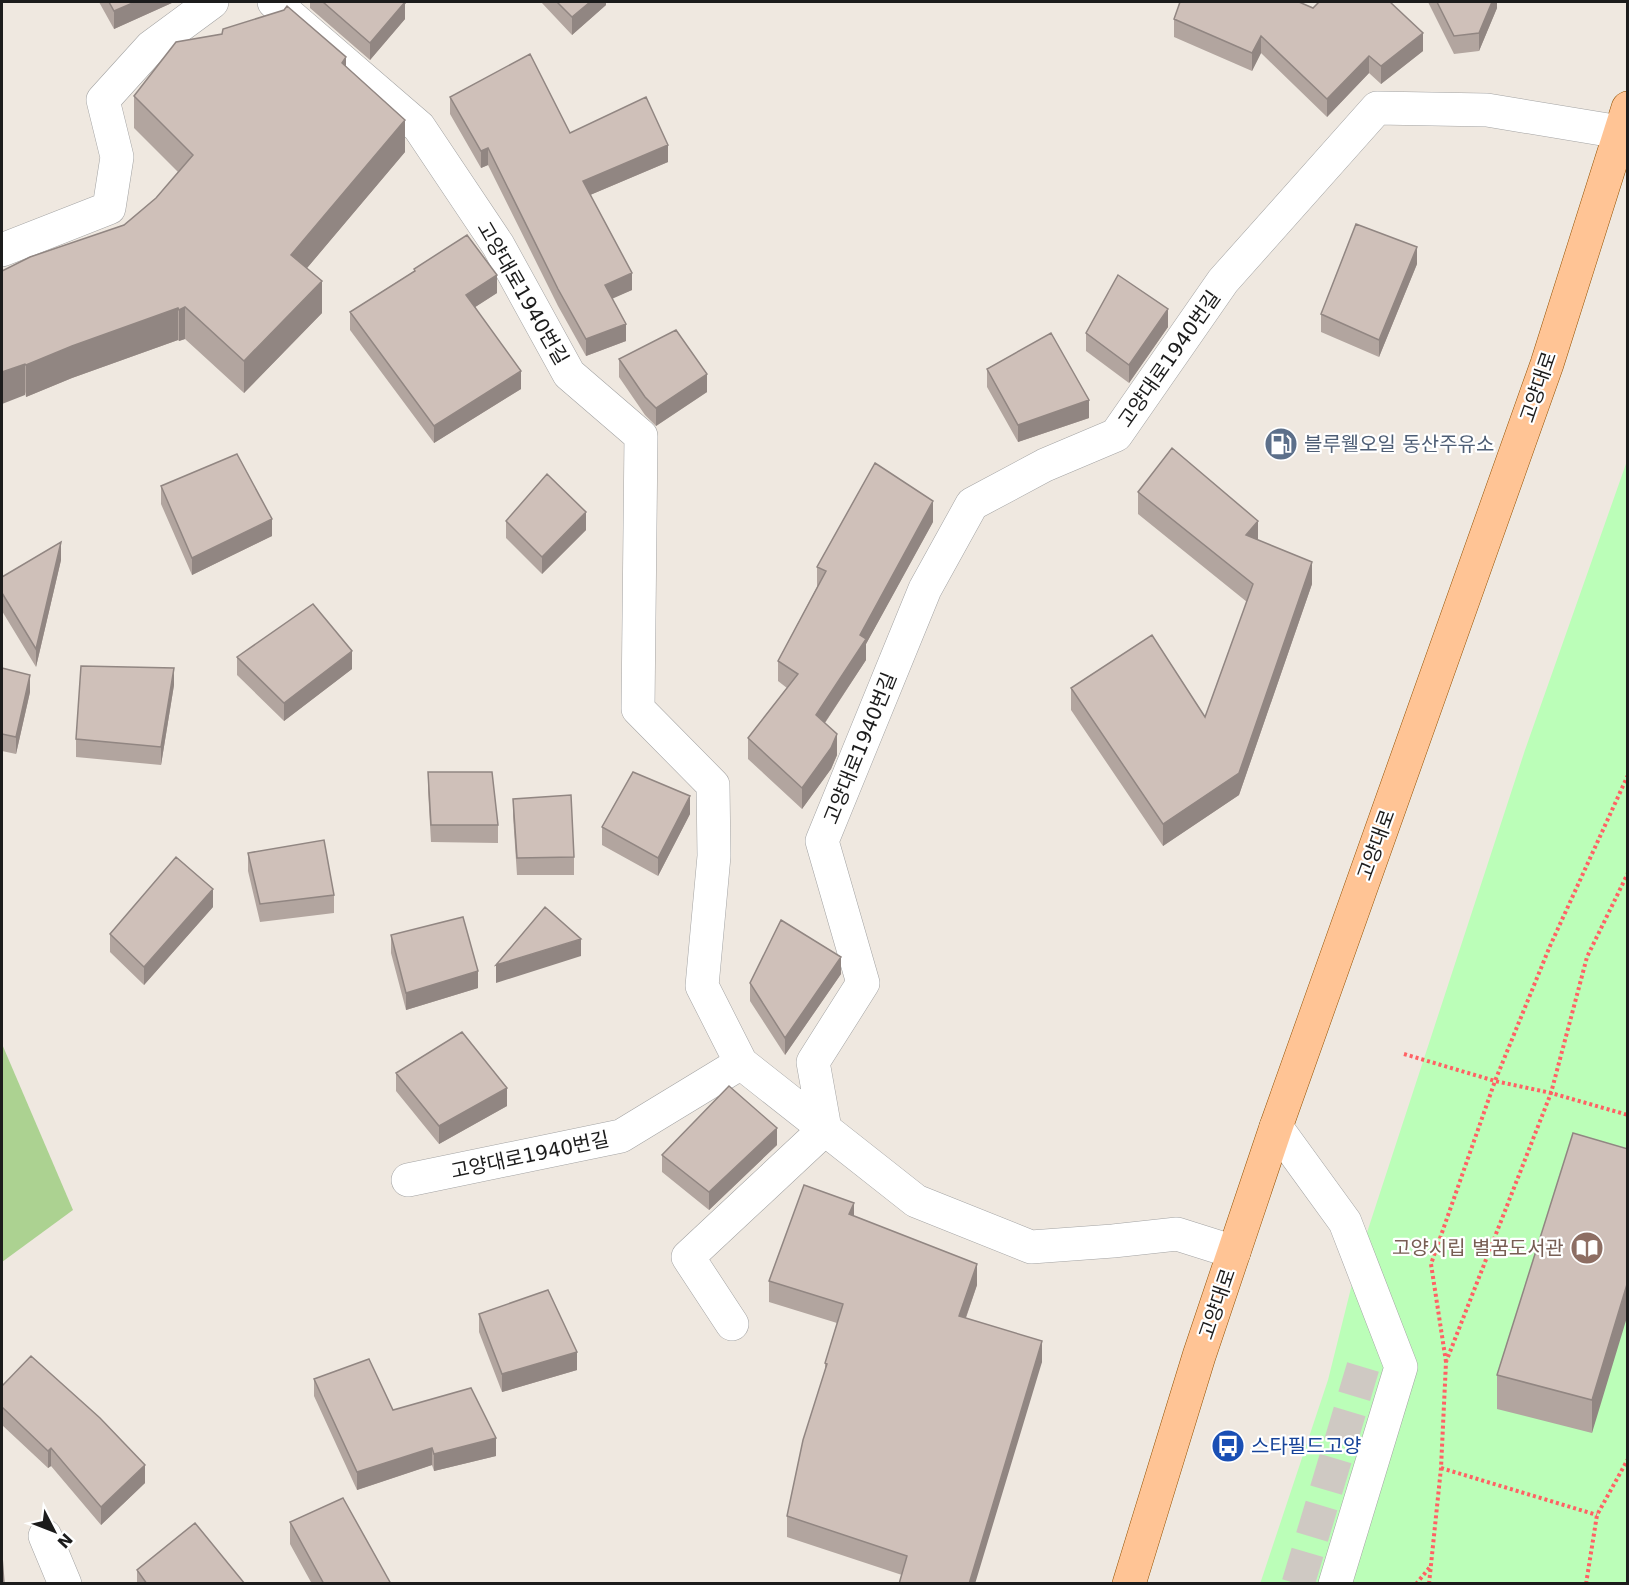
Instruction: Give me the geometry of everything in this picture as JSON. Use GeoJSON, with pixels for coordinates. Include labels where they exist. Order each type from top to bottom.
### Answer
{"type":"FeatureCollection","features":[{"type":"Feature","properties":{"kind":"main road","name":"고양대로"},"geometry":{"type":"LineString","coordinates":[[1129,1584],[1199,1356],[1276,1127],[1547,364],[1624,120]]}},
{"type":"Feature","properties":{"kind":"street"},"geometry":{"type":"LineString","coordinates":[[2,250],[109,208],[117,157],[103,100],[151,47],[212,2]]}},
{"type":"Feature","properties":{"kind":"street","name":"고양대로1940번길"},"geometry":{"type":"LineString","coordinates":[[274,2],[419,127],[498,245],[569,374],[641,436],[638,709],[713,785],[714,855],[702,986],[741,1063],[916,1201],[1031,1247],[1177,1234],[1234,1252]]}},
{"type":"Feature","properties":{"kind":"street","name":"고양대로1940번길"},"geometry":{"type":"LineString","coordinates":[[825,1129],[813,1062],[863,982],[822,841],[925,589],[972,504],[1045,465],[1116,435],[1223,281],[1377,108],[1487,110],[1624,120]]}},
{"type":"Feature","properties":{"kind":"street","name":"고양대로1940번길"},"geometry":{"type":"LineString","coordinates":[[408,1180],[621,1136],[741,1063]]}},
{"type":"Feature","properties":{"kind":"street"},"geometry":{"type":"LineString","coordinates":[[1276,1127],[1345,1222],[1401,1367],[1335,1584]]}},
{"type":"Feature","properties":{"kind":"street"},"geometry":{"type":"LineString","coordinates":[[732,1324],[688,1257],[825,1129]]}},
{"type":"Feature","properties":{"kind":"street"},"geometry":{"type":"LineString","coordinates":[[45,1536],[65,1584]]}},
{"type":"Feature","properties":{"kind":"path"},"geometry":{"type":"LineString","coordinates":[[1429,1584],[1441,1468],[1446,1362],[1431,1264],[1495,1081],[1550,946],[1628,775]]}},
{"type":"Feature","properties":{"kind":"path"},"geometry":{"type":"LineString","coordinates":[[1446,1362],[1551,1093],[1587,957],[1628,873]]}},
{"type":"Feature","properties":{"kind":"path"},"geometry":{"type":"LineString","coordinates":[[1404,1054],[1495,1081],[1551,1093],[1628,1115]]}},
{"type":"Feature","properties":{"kind":"path"},"geometry":{"type":"LineString","coordinates":[[1586,1584],[1597,1515],[1628,1459]]}},
{"type":"Feature","properties":{"kind":"path"},"geometry":{"type":"LineString","coordinates":[[1441,1468],[1597,1515]]}},
{"type":"Feature","properties":{"kind":"path"},"geometry":{"type":"LineString","coordinates":[[1416,1584],[1431,1566]]}},
{"type":"Feature","properties":{"kind":"green space"},"geometry":{"type":"Polygon","coordinates":[[[1627,461],[1627,1583],[1260,1584],[1328,1380],[1358,1260],[1525,750],[1627,461]]]}},
{"type":"Feature","properties":{"kind":"green space"},"geometry":{"type":"Polygon","coordinates":[[[2,1044],[73,1210],[2,1262],[2,1044]]]}},
{"type":"Feature","properties":{"kind":"building"},"geometry":{"type":"Polygon","coordinates":[[[109,2],[135,2],[114,11],[109,2]]]}},
{"type":"Feature","properties":{"kind":"building"},"geometry":{"type":"Polygon","coordinates":[[[323,2],[405,2],[370,43],[323,2]]]}},
{"type":"Feature","properties":{"kind":"building"},"geometry":{"type":"Polygon","coordinates":[[[557,2],[590,2],[572,17],[557,2]]]}},
{"type":"Feature","properties":{"kind":"building"},"geometry":{"type":"Polygon","coordinates":[[[1180,2],[1299,2],[1313,8],[1319,2],[1390,2],[1423,33],[1381,66],[1369,56],[1327,99],[1261,36],[1252,53],[1174,19],[1180,2]]]}},
{"type":"Feature","properties":{"kind":"building"},"geometry":{"type":"Polygon","coordinates":[[[1437,2],[1492,2],[1479,33],[1454,36],[1437,2]]]}},
{"type":"Feature","properties":{"kind":"building"},"geometry":{"type":"Polygon","coordinates":[[[287,6],[346,57],[342,63],[405,120],[291,255],[322,281],[244,361],[185,307],[2,372],[2,271],[30,257],[124,225],[156,198],[193,155],[134,96],[176,42],[222,34],[223,29],[284,10],[287,6]]]}},
{"type":"Feature","properties":{"kind":"building"},"geometry":{"type":"Polygon","coordinates":[[[530,54],[570,133],[646,97],[668,145],[583,181],[632,273],[605,285],[626,324],[586,339],[558,289],[488,148],[481,151],[450,97],[530,54]]]}},
{"type":"Feature","properties":{"kind":"building"},"geometry":{"type":"Polygon","coordinates":[[[1356,224],[1417,247],[1379,340],[1321,314],[1356,224]]]}},
{"type":"Feature","properties":{"kind":"building"},"geometry":{"type":"Polygon","coordinates":[[[467,235],[497,275],[466,295],[521,371],[434,426],[350,312],[467,235]]]}},
{"type":"Feature","properties":{"kind":"building"},"geometry":{"type":"Polygon","coordinates":[[[1118,275],[1168,309],[1129,365],[1086,333],[1118,275]]]}},
{"type":"Feature","properties":{"kind":"building"},"geometry":{"type":"Polygon","coordinates":[[[676,330],[707,374],[656,408],[645,397],[619,359],[676,330]]]}},
{"type":"Feature","properties":{"kind":"building"},"geometry":{"type":"Polygon","coordinates":[[[1051,333],[1089,400],[1018,425],[987,369],[1051,333]]]}},
{"type":"Feature","properties":{"kind":"building"},"geometry":{"type":"Polygon","coordinates":[[[1172,448],[1258,521],[1246,535],[1312,562],[1239,773],[1163,824],[1071,688],[1152,635],[1205,717],[1253,584],[1138,492],[1172,448]]]}},
{"type":"Feature","properties":{"kind":"building"},"geometry":{"type":"Polygon","coordinates":[[[237,454],[272,519],[192,558],[161,486],[237,454]]]}},
{"type":"Feature","properties":{"kind":"building"},"geometry":{"type":"Polygon","coordinates":[[[875,463],[933,501],[860,635],[866,639],[816,715],[837,734],[831,748],[802,788],[748,738],[798,674],[778,661],[826,571],[817,567],[875,463]]]}},
{"type":"Feature","properties":{"kind":"building"},"geometry":{"type":"Polygon","coordinates":[[[547,474],[586,512],[542,557],[506,521],[547,474]]]}},
{"type":"Feature","properties":{"kind":"building"},"geometry":{"type":"Polygon","coordinates":[[[61,542],[36,649],[2,593],[2,577],[61,542]]]}},
{"type":"Feature","properties":{"kind":"building"},"geometry":{"type":"Polygon","coordinates":[[[313,604],[352,651],[284,703],[237,657],[313,604]]]}},
{"type":"Feature","properties":{"kind":"building"},"geometry":{"type":"Polygon","coordinates":[[[81,666],[174,668],[161,747],[76,739],[81,666]]]}},
{"type":"Feature","properties":{"kind":"building"},"geometry":{"type":"Polygon","coordinates":[[[2,668],[30,675],[16,737],[2,734],[2,668]]]}},
{"type":"Feature","properties":{"kind":"building"},"geometry":{"type":"Polygon","coordinates":[[[428,772],[492,772],[498,825],[431,825],[428,772]]]}},
{"type":"Feature","properties":{"kind":"building"},"geometry":{"type":"Polygon","coordinates":[[[633,772],[690,796],[658,858],[602,827],[633,772]]]}},
{"type":"Feature","properties":{"kind":"building"},"geometry":{"type":"Polygon","coordinates":[[[571,795],[574,857],[517,858],[513,799],[571,795]]]}},
{"type":"Feature","properties":{"kind":"building"},"geometry":{"type":"Polygon","coordinates":[[[324,840],[334,895],[260,904],[248,853],[324,840]]]}},
{"type":"Feature","properties":{"kind":"building"},"geometry":{"type":"Polygon","coordinates":[[[176,857],[213,889],[144,967],[110,934],[176,857]]]}},
{"type":"Feature","properties":{"kind":"building"},"geometry":{"type":"Polygon","coordinates":[[[545,907],[581,939],[496,965],[545,907]]]}},
{"type":"Feature","properties":{"kind":"building"},"geometry":{"type":"Polygon","coordinates":[[[463,917],[478,971],[406,993],[391,935],[463,917]]]}},
{"type":"Feature","properties":{"kind":"building"},"geometry":{"type":"Polygon","coordinates":[[[781,920],[841,957],[785,1038],[750,983],[781,920]]]}},
{"type":"Feature","properties":{"kind":"building"},"geometry":{"type":"Polygon","coordinates":[[[462,1032],[507,1088],[439,1126],[396,1073],[462,1032]]]}},
{"type":"Feature","properties":{"kind":"building"},"geometry":{"type":"Polygon","coordinates":[[[729,1086],[777,1128],[709,1192],[662,1155],[729,1086]]]}},
{"type":"Feature","properties":{"kind":"building","name":"고양시립 별꿈도서관"},"geometry":{"type":"Polygon","coordinates":[[[1573,1133],[1628,1149],[1628,1281],[1592,1400],[1497,1375],[1573,1133]]]}},
{"type":"Feature","properties":{"kind":"building"},"geometry":{"type":"Polygon","coordinates":[[[804,1185],[854,1203],[849,1214],[977,1264],[959,1316],[1042,1341],[969,1584],[899,1584],[907,1556],[787,1516],[803,1440],[843,1304],[769,1281],[804,1185]]]}},
{"type":"Feature","properties":{"kind":"building"},"geometry":{"type":"Polygon","coordinates":[[[548,1290],[577,1352],[502,1374],[479,1314],[548,1290]]]}},
{"type":"Feature","properties":{"kind":"building"},"geometry":{"type":"Polygon","coordinates":[[[31,1356],[100,1418],[145,1465],[101,1507],[51,1448],[48,1451],[2,1407],[2,1386],[31,1356]]]}},
{"type":"Feature","properties":{"kind":"building"},"geometry":{"type":"Polygon","coordinates":[[[369,1359],[393,1410],[471,1388],[496,1438],[434,1454],[432,1448],[357,1472],[314,1379],[369,1359]]]}},
{"type":"Feature","properties":{"kind":"building"},"geometry":{"type":"Polygon","coordinates":[[[343,1498],[391,1584],[324,1584],[290,1522],[343,1498]]]}},
{"type":"Feature","properties":{"kind":"building"},"geometry":{"type":"Polygon","coordinates":[[[195,1523],[245,1584],[147,1584],[137,1570],[195,1523]]]}},
{"type":"Feature","properties":{"kind":"building"},"geometry":{"type":"Polygon","coordinates":[[[2,1556],[4,1584],[2,1584],[2,1556]]]}},
{"type":"Feature","properties":{"kind":"tunnel"},"geometry":{"type":"LineString","coordinates":[[1298,1584],[1363,1367]]}},
{"type":"Feature","properties":{"kind":"place","name":"블루웰오일 동산주유소"},"geometry":{"type":"Point","coordinates":[1281,444]}},
{"type":"Feature","properties":{"kind":"place","name":"고양시립 별꿈도서관"},"geometry":{"type":"Point","coordinates":[1587,1248]}},
{"type":"Feature","properties":{"kind":"place","name":"스타필드고양"},"geometry":{"type":"Point","coordinates":[1228,1446]}}]}
